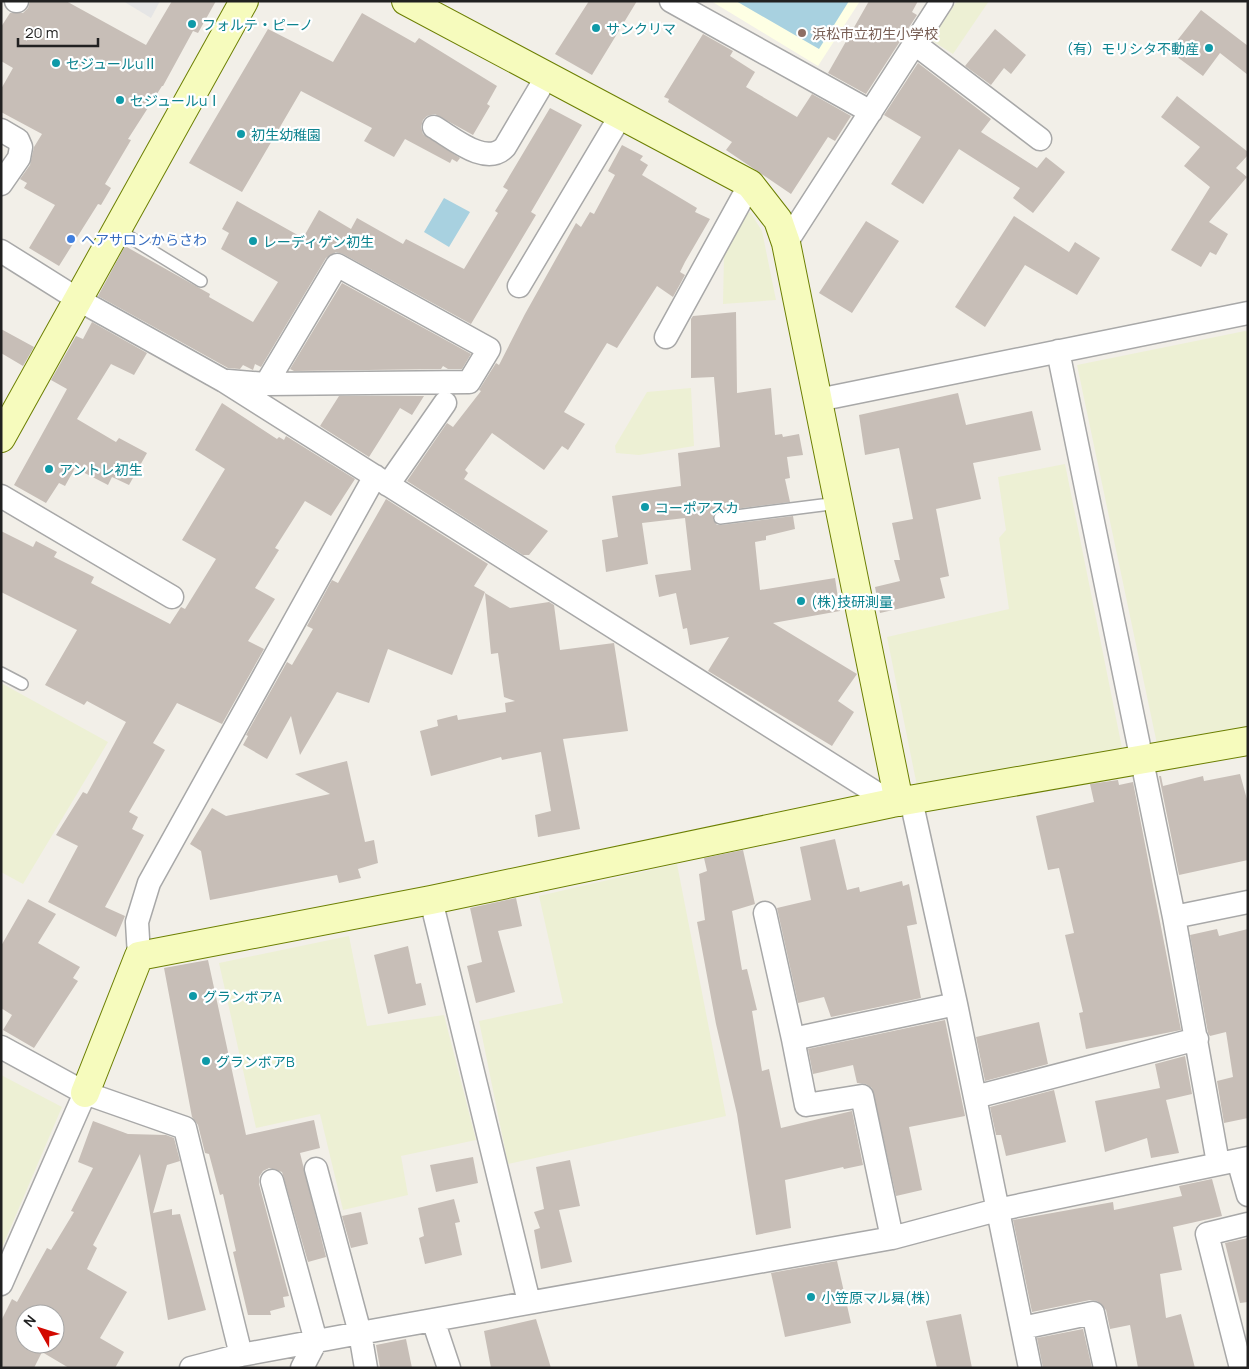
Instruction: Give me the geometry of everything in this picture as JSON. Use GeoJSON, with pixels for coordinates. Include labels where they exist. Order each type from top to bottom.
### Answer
{"type":"FeatureCollection","features":[{"type":"Feature","properties":{"kind":"street"},"geometry":{"type":"LineString","coordinates":[[1,438],[80,300],[244,1]]}},
{"type":"Feature","properties":{"kind":"street"},"geometry":{"type":"LineString","coordinates":[[406,1],[750,184],[778,220],[786,243],[901,802],[956,1004],[1030,1368]]}},
{"type":"Feature","properties":{"kind":"street"},"geometry":{"type":"LineString","coordinates":[[671,1],[871,112]]}},
{"type":"Feature","properties":{"kind":"street"},"geometry":{"type":"LineString","coordinates":[[786,243],[942,1]]}},
{"type":"Feature","properties":{"kind":"street"},"geometry":{"type":"LineString","coordinates":[[915,44],[1040,139]]}},
{"type":"Feature","properties":{"kind":"street"},"geometry":{"type":"LineString","coordinates":[[434,127],[479,152],[494,156],[505,148],[547,76]]}},
{"type":"Feature","properties":{"kind":"street"},"geometry":{"type":"LineString","coordinates":[[518,286],[622,115]]}},
{"type":"Feature","properties":{"kind":"street"},"geometry":{"type":"LineString","coordinates":[[1,130],[18,140],[22,146],[18,158],[1,184]]}},
{"type":"Feature","properties":{"kind":"street"},"geometry":{"type":"LineString","coordinates":[[666,337],[750,184]]}},
{"type":"Feature","properties":{"kind":"street"},"geometry":{"type":"LineString","coordinates":[[1,251],[80,300],[224,381],[901,802]]}},
{"type":"Feature","properties":{"kind":"street"},"geometry":{"type":"LineString","coordinates":[[224,381],[266,384],[469,382],[489,349],[337,265],[266,384]]}},
{"type":"Feature","properties":{"kind":"street"},"geometry":{"type":"LineString","coordinates":[[818,400],[1248,313]]}},
{"type":"Feature","properties":{"kind":"street"},"geometry":{"type":"LineString","coordinates":[[1058,350],[1174,917],[1197,1039],[1248,1195]]}},
{"type":"Feature","properties":{"kind":"street"},"geometry":{"type":"LineString","coordinates":[[1,1284],[85,1093],[139,956],[137,922],[149,883],[381,480],[445,403]]}},
{"type":"Feature","properties":{"kind":"street"},"geometry":{"type":"LineString","coordinates":[[1,496],[172,597]]}},
{"type":"Feature","properties":{"kind":"street"},"geometry":{"type":"LineString","coordinates":[[139,956],[431,900],[901,802],[1248,741]]}},
{"type":"Feature","properties":{"kind":"street"},"geometry":{"type":"LineString","coordinates":[[431,900],[529,1302]]}},
{"type":"Feature","properties":{"kind":"street"},"geometry":{"type":"LineString","coordinates":[[1174,917],[1248,902]]}},
{"type":"Feature","properties":{"kind":"street"},"geometry":{"type":"LineString","coordinates":[[765,913],[806,1105],[862,1096],[892,1238]]}},
{"type":"Feature","properties":{"kind":"street"},"geometry":{"type":"LineString","coordinates":[[793,1039],[956,1004]]}},
{"type":"Feature","properties":{"kind":"street"},"geometry":{"type":"LineString","coordinates":[[975,1097],[1197,1039]]}},
{"type":"Feature","properties":{"kind":"street"},"geometry":{"type":"LineString","coordinates":[[1,1047],[85,1093],[185,1128],[242,1355]]}},
{"type":"Feature","properties":{"kind":"street"},"geometry":{"type":"LineString","coordinates":[[191,1368],[242,1355],[360,1332],[892,1238],[997,1210],[1235,1160]]}},
{"type":"Feature","properties":{"kind":"street"},"geometry":{"type":"LineString","coordinates":[[316,1169],[360,1332],[366,1368]]}},
{"type":"Feature","properties":{"kind":"street"},"geometry":{"type":"LineString","coordinates":[[272,1181],[316,1341],[302,1368]]}},
{"type":"Feature","properties":{"kind":"street"},"geometry":{"type":"LineString","coordinates":[[1241,1368],[1207,1234],[1248,1224]]}},
{"type":"Feature","properties":{"kind":"street"},"geometry":{"type":"LineString","coordinates":[[1022,1328],[1093,1313],[1105,1368]]}},
{"type":"Feature","properties":{"kind":"street"},"geometry":{"type":"LineString","coordinates":[[433,1320],[449,1368]]}},
{"type":"Feature","properties":{"kind":"lane"},"geometry":{"type":"LineString","coordinates":[[118,230],[201,281]]}},
{"type":"Feature","properties":{"kind":"lane"},"geometry":{"type":"LineString","coordinates":[[720,518],[838,502]]}},
{"type":"Feature","properties":{"kind":"lane"},"geometry":{"type":"LineString","coordinates":[[1,673],[22,684]]}},
{"type":"Feature","properties":{"kind":"shaded area"},"geometry":{"type":"Polygon","coordinates":[[[123,1],[160,1],[151,18],[123,1]]]}},
{"type":"Feature","properties":{"kind":"shaded area","name":"浜松市立初生小学校"},"geometry":{"type":"Polygon","coordinates":[[[711,1],[860,1],[818,66],[711,1]]]}},
{"type":"Feature","properties":{"kind":"shaded area"},"geometry":{"type":"Polygon","coordinates":[[[957,1],[989,1],[953,54],[931,40],[957,1]]]}},
{"type":"Feature","properties":{"kind":"shaded area"},"geometry":{"type":"Polygon","coordinates":[[[750,212],[762,231],[776,300],[723,304],[724,255],[744,216],[750,212]]]}},
{"type":"Feature","properties":{"kind":"shaded area"},"geometry":{"type":"Polygon","coordinates":[[[1245,331],[1248,332],[1248,726],[1157,744],[1077,365],[1245,331]]]}},
{"type":"Feature","properties":{"kind":"shaded area"},"geometry":{"type":"Polygon","coordinates":[[[691,388],[694,446],[639,455],[616,453],[615,446],[647,392],[691,388]]]}},
{"type":"Feature","properties":{"kind":"shaded area"},"geometry":{"type":"Polygon","coordinates":[[[1065,464],[1122,748],[917,786],[887,637],[1009,609],[999,538],[1006,530],[998,477],[1065,464]]]}},
{"type":"Feature","properties":{"kind":"shaded area"},"geometry":{"type":"Polygon","coordinates":[[[1,683],[108,742],[23,884],[1,872],[1,683]]]}},
{"type":"Feature","properties":{"kind":"shaded area"},"geometry":{"type":"Polygon","coordinates":[[[677,864],[726,1116],[508,1164],[479,1021],[563,1003],[539,896],[677,864]]]}},
{"type":"Feature","properties":{"kind":"shaded area"},"geometry":{"type":"Polygon","coordinates":[[[349,936],[367,1026],[444,1015],[476,1140],[401,1156],[408,1195],[343,1210],[320,1114],[256,1128],[219,963],[349,936]]]}},
{"type":"Feature","properties":{"kind":"shaded area"},"geometry":{"type":"Polygon","coordinates":[[[1,1075],[62,1107],[1,1250],[1,1075]]]}},
{"type":"Feature","properties":{"kind":"water"},"geometry":{"type":"Polygon","coordinates":[[[736,1],[849,1],[819,49],[736,1]]]}},
{"type":"Feature","properties":{"kind":"water"},"geometry":{"type":"Polygon","coordinates":[[[444,198],[470,212],[449,247],[424,232],[444,198]]]}},
{"type":"Feature","properties":{"kind":"building"},"geometry":{"type":"Polygon","coordinates":[[[30,1],[66,1],[146,45],[172,1],[216,1],[198,33],[193,31],[163,86],[128,139],[131,140],[105,184],[111,188],[101,205],[98,204],[59,266],[29,248],[55,205],[24,188],[27,183],[20,179],[30,165],[34,147],[42,134],[1,112],[1,89],[13,68],[1,61],[1,27],[10,13],[23,13],[28,8],[30,1]]]}},
{"type":"Feature","properties":{"kind":"building","name":"サンクリマ"},"geometry":{"type":"Polygon","coordinates":[[[589,1],[637,1],[592,75],[555,54],[589,1]]]}},
{"type":"Feature","properties":{"kind":"building"},"geometry":{"type":"Polygon","coordinates":[[[869,1],[918,1],[912,12],[917,15],[866,94],[828,73],[869,1]]]}},
{"type":"Feature","properties":{"kind":"building","name":"（有）モリシタ不動産"},"geometry":{"type":"Polygon","coordinates":[[[1201,10],[1248,46],[1248,75],[1220,53],[1203,76],[1169,51],[1201,10]]]}},
{"type":"Feature","properties":{"kind":"building"},"geometry":{"type":"Polygon","coordinates":[[[362,13],[415,43],[419,38],[497,86],[487,104],[490,106],[473,135],[435,114],[427,116],[423,120],[421,127],[423,134],[460,158],[457,162],[452,159],[450,163],[405,139],[394,157],[364,141],[372,128],[301,91],[242,192],[189,163],[268,29],[333,62],[362,13]]]}},
{"type":"Feature","properties":{"kind":"building"},"geometry":{"type":"Polygon","coordinates":[[[995,29],[1026,55],[1011,74],[1004,68],[991,85],[965,66],[995,29]]]}},
{"type":"Feature","properties":{"kind":"building"},"geometry":{"type":"Polygon","coordinates":[[[703,34],[733,51],[730,56],[755,72],[746,87],[797,117],[812,94],[851,116],[835,141],[828,137],[791,194],[726,150],[732,142],[668,102],[669,99],[664,97],[703,34]]]}},
{"type":"Feature","properties":{"kind":"building"},"geometry":{"type":"Polygon","coordinates":[[[918,63],[991,119],[981,132],[1037,168],[1046,157],[1065,172],[1033,213],[1013,198],[1020,188],[959,149],[923,204],[891,184],[921,137],[884,115],[918,63]]]}},
{"type":"Feature","properties":{"kind":"building"},"geometry":{"type":"Polygon","coordinates":[[[1177,96],[1248,152],[1248,155],[1236,168],[1247,177],[1209,222],[1228,234],[1216,255],[1210,252],[1201,267],[1171,250],[1210,187],[1184,166],[1200,147],[1161,117],[1177,96]]]}},
{"type":"Feature","properties":{"kind":"building"},"geometry":{"type":"Polygon","coordinates":[[[550,108],[582,125],[531,212],[536,215],[471,324],[343,254],[336,252],[326,258],[261,367],[255,364],[253,370],[243,365],[240,369],[228,368],[98,296],[125,246],[210,294],[209,297],[253,322],[278,282],[221,249],[229,233],[222,229],[237,201],[303,238],[319,210],[351,229],[357,218],[403,244],[406,239],[464,269],[498,213],[495,211],[508,190],[503,187],[550,108]]]}},
{"type":"Feature","properties":{"kind":"building"},"geometry":{"type":"Polygon","coordinates":[[[622,145],[643,156],[640,160],[648,165],[642,175],[697,208],[695,212],[710,219],[680,272],[685,275],[673,297],[657,286],[617,348],[607,343],[564,412],[585,424],[568,450],[562,446],[544,470],[492,433],[465,470],[468,473],[464,479],[548,531],[529,555],[523,555],[407,481],[447,423],[453,427],[481,391],[479,390],[496,363],[499,365],[576,223],[581,227],[590,212],[594,214],[615,175],[608,171],[622,145]]]}},
{"type":"Feature","properties":{"kind":"building"},"geometry":{"type":"Polygon","coordinates":[[[1014,216],[1069,252],[1075,242],[1100,258],[1077,295],[1025,265],[985,327],[955,307],[1014,216]]]}},
{"type":"Feature","properties":{"kind":"building"},"geometry":{"type":"Polygon","coordinates":[[[866,221],[899,241],[852,313],[819,293],[866,221]]]}},
{"type":"Feature","properties":{"kind":"building"},"geometry":{"type":"Polygon","coordinates":[[[342,283],[471,354],[462,369],[448,369],[443,366],[441,369],[294,371],[290,369],[342,283]]]}},
{"type":"Feature","properties":{"kind":"building"},"geometry":{"type":"Polygon","coordinates":[[[736,312],[737,393],[771,388],[775,435],[782,434],[783,437],[799,434],[803,455],[787,457],[790,478],[785,479],[790,502],[719,511],[713,515],[713,519],[717,525],[721,525],[793,516],[795,529],[766,536],[766,540],[755,542],[760,590],[835,578],[840,611],[773,623],[857,674],[838,701],[854,712],[832,746],[708,671],[729,637],[690,645],[687,628],[683,629],[676,593],[659,597],[655,575],[691,570],[685,518],[642,523],[648,564],[606,572],[602,540],[618,537],[612,496],[681,486],[678,453],[720,447],[714,377],[691,378],[691,319],[693,316],[736,312]]]}},
{"type":"Feature","properties":{"kind":"building"},"geometry":{"type":"Polygon","coordinates":[[[92,322],[147,353],[134,375],[111,364],[77,419],[116,442],[119,438],[147,453],[129,485],[112,477],[108,485],[75,468],[65,486],[59,483],[46,503],[14,485],[67,389],[51,380],[76,336],[83,339],[92,322]]]}},
{"type":"Feature","properties":{"kind":"building"},"geometry":{"type":"Polygon","coordinates":[[[1,329],[34,347],[23,366],[1,353],[1,329]]]}},
{"type":"Feature","properties":{"kind":"building"},"geometry":{"type":"Polygon","coordinates":[[[958,393],[966,425],[1032,411],[1041,450],[973,463],[981,499],[936,509],[949,576],[940,578],[945,598],[880,613],[875,587],[900,581],[894,560],[900,560],[892,523],[913,519],[899,448],[865,455],[859,415],[958,393]]]}},
{"type":"Feature","properties":{"kind":"building"},"geometry":{"type":"Polygon","coordinates":[[[339,396],[424,396],[412,415],[400,408],[369,457],[320,426],[339,396]]]}},
{"type":"Feature","properties":{"kind":"building"},"geometry":{"type":"Polygon","coordinates":[[[222,403],[277,439],[279,437],[284,440],[286,436],[355,479],[331,516],[305,501],[275,548],[279,550],[255,588],[275,599],[248,641],[264,649],[222,724],[177,703],[153,743],[165,750],[129,812],[138,817],[132,829],[144,835],[105,907],[125,916],[116,937],[48,902],[78,846],[56,835],[83,792],[87,794],[126,722],[87,701],[84,705],[45,685],[77,630],[1,592],[1,531],[33,547],[36,541],[57,552],[54,557],[94,577],[91,583],[170,624],[181,607],[185,609],[216,559],[182,540],[225,469],[195,450],[222,403]]]}},
{"type":"Feature","properties":{"kind":"building"},"geometry":{"type":"Polygon","coordinates":[[[386,499],[488,564],[474,586],[485,592],[452,675],[388,649],[369,703],[337,692],[300,755],[291,716],[267,759],[243,745],[248,736],[246,735],[287,662],[292,665],[313,629],[307,626],[332,580],[338,583],[386,499]]]}},
{"type":"Feature","properties":{"kind":"building"},"geometry":{"type":"Polygon","coordinates":[[[485,593],[510,608],[549,602],[554,605],[560,650],[614,643],[628,731],[563,739],[580,829],[538,837],[535,815],[551,811],[541,752],[502,760],[501,757],[431,776],[420,731],[438,726],[437,720],[457,715],[458,720],[506,712],[505,703],[515,701],[504,697],[498,653],[491,654],[485,593]]]}},
{"type":"Feature","properties":{"kind":"building"},"geometry":{"type":"Polygon","coordinates":[[[347,761],[365,842],[374,840],[378,863],[358,869],[361,878],[339,883],[337,875],[210,900],[201,851],[190,844],[212,808],[226,816],[330,794],[295,774],[347,761]]]}},
{"type":"Feature","properties":{"kind":"building"},"geometry":{"type":"Polygon","coordinates":[[[1240,774],[1248,803],[1248,860],[1179,875],[1159,776],[1161,776],[1163,786],[1203,776],[1204,781],[1240,774]]]}},
{"type":"Feature","properties":{"kind":"building"},"geometry":{"type":"Polygon","coordinates":[[[1118,780],[1119,785],[1133,782],[1181,1030],[1086,1049],[1079,1013],[1083,1012],[1065,935],[1074,933],[1059,868],[1048,870],[1036,816],[1094,802],[1090,784],[1118,780]]]}},
{"type":"Feature","properties":{"kind":"building"},"geometry":{"type":"Polygon","coordinates":[[[835,839],[847,890],[859,887],[860,892],[902,881],[903,886],[909,884],[917,924],[907,926],[921,998],[831,1017],[824,997],[798,1003],[777,908],[811,900],[800,847],[835,839]]]}},
{"type":"Feature","properties":{"kind":"building"},"geometry":{"type":"Polygon","coordinates":[[[743,850],[755,904],[732,911],[742,970],[747,969],[757,1010],[752,1011],[762,1071],[769,1069],[781,1128],[852,1111],[863,1165],[844,1169],[843,1167],[785,1180],[791,1228],[756,1235],[737,1114],[716,1024],[697,922],[705,920],[699,874],[707,871],[704,858],[743,850]]]}},
{"type":"Feature","properties":{"kind":"building"},"geometry":{"type":"Polygon","coordinates":[[[516,898],[522,926],[498,931],[515,992],[476,1003],[467,966],[482,962],[470,908],[516,898]]]}},
{"type":"Feature","properties":{"kind":"building"},"geometry":{"type":"Polygon","coordinates":[[[28,899],[56,914],[38,943],[80,967],[73,978],[78,981],[34,1048],[3,1030],[12,1015],[1,1008],[1,946],[28,899]]]}},
{"type":"Feature","properties":{"kind":"building"},"geometry":{"type":"Polygon","coordinates":[[[1217,929],[1219,936],[1248,929],[1248,1118],[1224,1123],[1217,1081],[1233,1077],[1226,1032],[1210,1036],[1208,1033],[1190,935],[1217,929]]]}},
{"type":"Feature","properties":{"kind":"building"},"geometry":{"type":"Polygon","coordinates":[[[408,946],[416,984],[421,983],[426,1005],[388,1014],[374,955],[408,946]]]}},
{"type":"Feature","properties":{"kind":"building"},"geometry":{"type":"Polygon","coordinates":[[[208,960],[246,1135],[314,1120],[320,1148],[300,1153],[326,1257],[308,1262],[282,1172],[269,1168],[263,1171],[259,1177],[259,1184],[289,1296],[283,1297],[285,1307],[270,1311],[271,1315],[248,1315],[233,1252],[236,1251],[223,1194],[220,1195],[209,1154],[205,1153],[198,1125],[192,1117],[164,968],[208,960]]]}},
{"type":"Feature","properties":{"kind":"building"},"geometry":{"type":"Polygon","coordinates":[[[945,1020],[965,1116],[909,1127],[922,1190],[896,1196],[872,1088],[866,1084],[857,1083],[853,1065],[813,1074],[808,1049],[945,1020]]]}},
{"type":"Feature","properties":{"kind":"building"},"geometry":{"type":"Polygon","coordinates":[[[1039,1022],[1048,1064],[985,1081],[976,1037],[1039,1022]]]}},
{"type":"Feature","properties":{"kind":"building"},"geometry":{"type":"Polygon","coordinates":[[[1185,1056],[1192,1094],[1166,1100],[1179,1153],[1151,1158],[1147,1138],[1105,1152],[1095,1101],[1160,1088],[1155,1064],[1185,1056]]]}},
{"type":"Feature","properties":{"kind":"building"},"geometry":{"type":"Polygon","coordinates":[[[1054,1090],[1066,1142],[1006,1156],[1001,1135],[996,1135],[990,1107],[1054,1090]]]}},
{"type":"Feature","properties":{"kind":"building"},"geometry":{"type":"Polygon","coordinates":[[[93,1121],[128,1134],[166,1135],[174,1138],[180,1161],[167,1165],[153,1213],[172,1209],[172,1215],[180,1214],[206,1310],[168,1320],[140,1154],[93,1245],[97,1248],[87,1269],[127,1292],[100,1338],[124,1352],[115,1368],[69,1368],[45,1354],[65,1354],[65,1304],[15,1304],[15,1354],[41,1354],[34,1368],[1,1368],[1,1321],[12,1299],[17,1302],[47,1248],[51,1250],[74,1212],[71,1211],[93,1168],[78,1162],[93,1121]]]}},
{"type":"Feature","properties":{"kind":"building"},"geometry":{"type":"Polygon","coordinates":[[[473,1157],[478,1183],[436,1192],[430,1165],[473,1157]]]}},
{"type":"Feature","properties":{"kind":"building"},"geometry":{"type":"Polygon","coordinates":[[[570,1160],[580,1206],[559,1210],[572,1262],[541,1269],[534,1230],[540,1228],[534,1212],[544,1209],[536,1167],[570,1160]]]}},
{"type":"Feature","properties":{"kind":"building"},"geometry":{"type":"Polygon","coordinates":[[[1212,1179],[1222,1216],[1173,1227],[1182,1270],[1160,1274],[1166,1318],[1181,1314],[1195,1368],[1138,1368],[1130,1325],[1110,1329],[1106,1310],[1097,1301],[1090,1300],[1032,1312],[1013,1220],[1113,1202],[1114,1210],[1182,1196],[1179,1186],[1212,1179]]]}},
{"type":"Feature","properties":{"kind":"building"},"geometry":{"type":"Polygon","coordinates":[[[454,1199],[460,1222],[455,1223],[462,1255],[425,1264],[419,1238],[424,1236],[418,1208],[454,1199]]]}},
{"type":"Feature","properties":{"kind":"building"},"geometry":{"type":"Polygon","coordinates":[[[361,1212],[368,1244],[351,1248],[342,1216],[361,1212]]]}},
{"type":"Feature","properties":{"kind":"building"},"geometry":{"type":"Polygon","coordinates":[[[1248,1238],[1248,1302],[1240,1303],[1225,1243],[1248,1238]]]}},
{"type":"Feature","properties":{"kind":"building","name":"小笠原マル曻(株)"},"geometry":{"type":"Polygon","coordinates":[[[837,1261],[851,1323],[785,1337],[771,1273],[837,1261]]]}},
{"type":"Feature","properties":{"kind":"building"},"geometry":{"type":"Polygon","coordinates":[[[961,1314],[972,1368],[937,1368],[926,1321],[961,1314]]]}},
{"type":"Feature","properties":{"kind":"building"},"geometry":{"type":"Polygon","coordinates":[[[536,1319],[551,1368],[491,1368],[484,1331],[536,1319]]]}},
{"type":"Feature","properties":{"kind":"building"},"geometry":{"type":"Polygon","coordinates":[[[1083,1329],[1092,1368],[1043,1368],[1037,1338],[1083,1329]]]}},
{"type":"Feature","properties":{"kind":"building"},"geometry":{"type":"Polygon","coordinates":[[[406,1339],[412,1368],[380,1368],[376,1345],[406,1339]]]}},
{"type":"Feature","properties":{"kind":"place","name":"フォルテ・ピーノ"},"geometry":{"type":"Point","coordinates":[192,24]}},
{"type":"Feature","properties":{"kind":"place","name":"サンクリマ"},"geometry":{"type":"Point","coordinates":[596,28]}},
{"type":"Feature","properties":{"kind":"place","name":"浜松市立初生小学校"},"geometry":{"type":"Point","coordinates":[802,33]}},
{"type":"Feature","properties":{"kind":"place","name":"（有）モリシタ不動産"},"geometry":{"type":"Point","coordinates":[1209,48]}},
{"type":"Feature","properties":{"kind":"place","name":"セジュールuⅡ"},"geometry":{"type":"Point","coordinates":[56,63]}},
{"type":"Feature","properties":{"kind":"place","name":"セジュールuⅠ"},"geometry":{"type":"Point","coordinates":[120,100]}},
{"type":"Feature","properties":{"kind":"place","name":"初生幼稚園"},"geometry":{"type":"Point","coordinates":[241,134]}},
{"type":"Feature","properties":{"kind":"place","name":"ヘアサロンからさわ"},"geometry":{"type":"Point","coordinates":[71,239]}},
{"type":"Feature","properties":{"kind":"place","name":"レーディゲン初生"},"geometry":{"type":"Point","coordinates":[253,241]}},
{"type":"Feature","properties":{"kind":"place","name":"アントレ初生"},"geometry":{"type":"Point","coordinates":[49,469]}},
{"type":"Feature","properties":{"kind":"place","name":"コーポアスカ"},"geometry":{"type":"Point","coordinates":[645,507]}},
{"type":"Feature","properties":{"kind":"place","name":"(株)技研測量"},"geometry":{"type":"Point","coordinates":[801,601]}},
{"type":"Feature","properties":{"kind":"place","name":"グランボアA"},"geometry":{"type":"Point","coordinates":[193,996]}},
{"type":"Feature","properties":{"kind":"place","name":"グランボアB"},"geometry":{"type":"Point","coordinates":[206,1061]}},
{"type":"Feature","properties":{"kind":"place","name":"小笠原マル曻(株)"},"geometry":{"type":"Point","coordinates":[811,1297]}}]}
